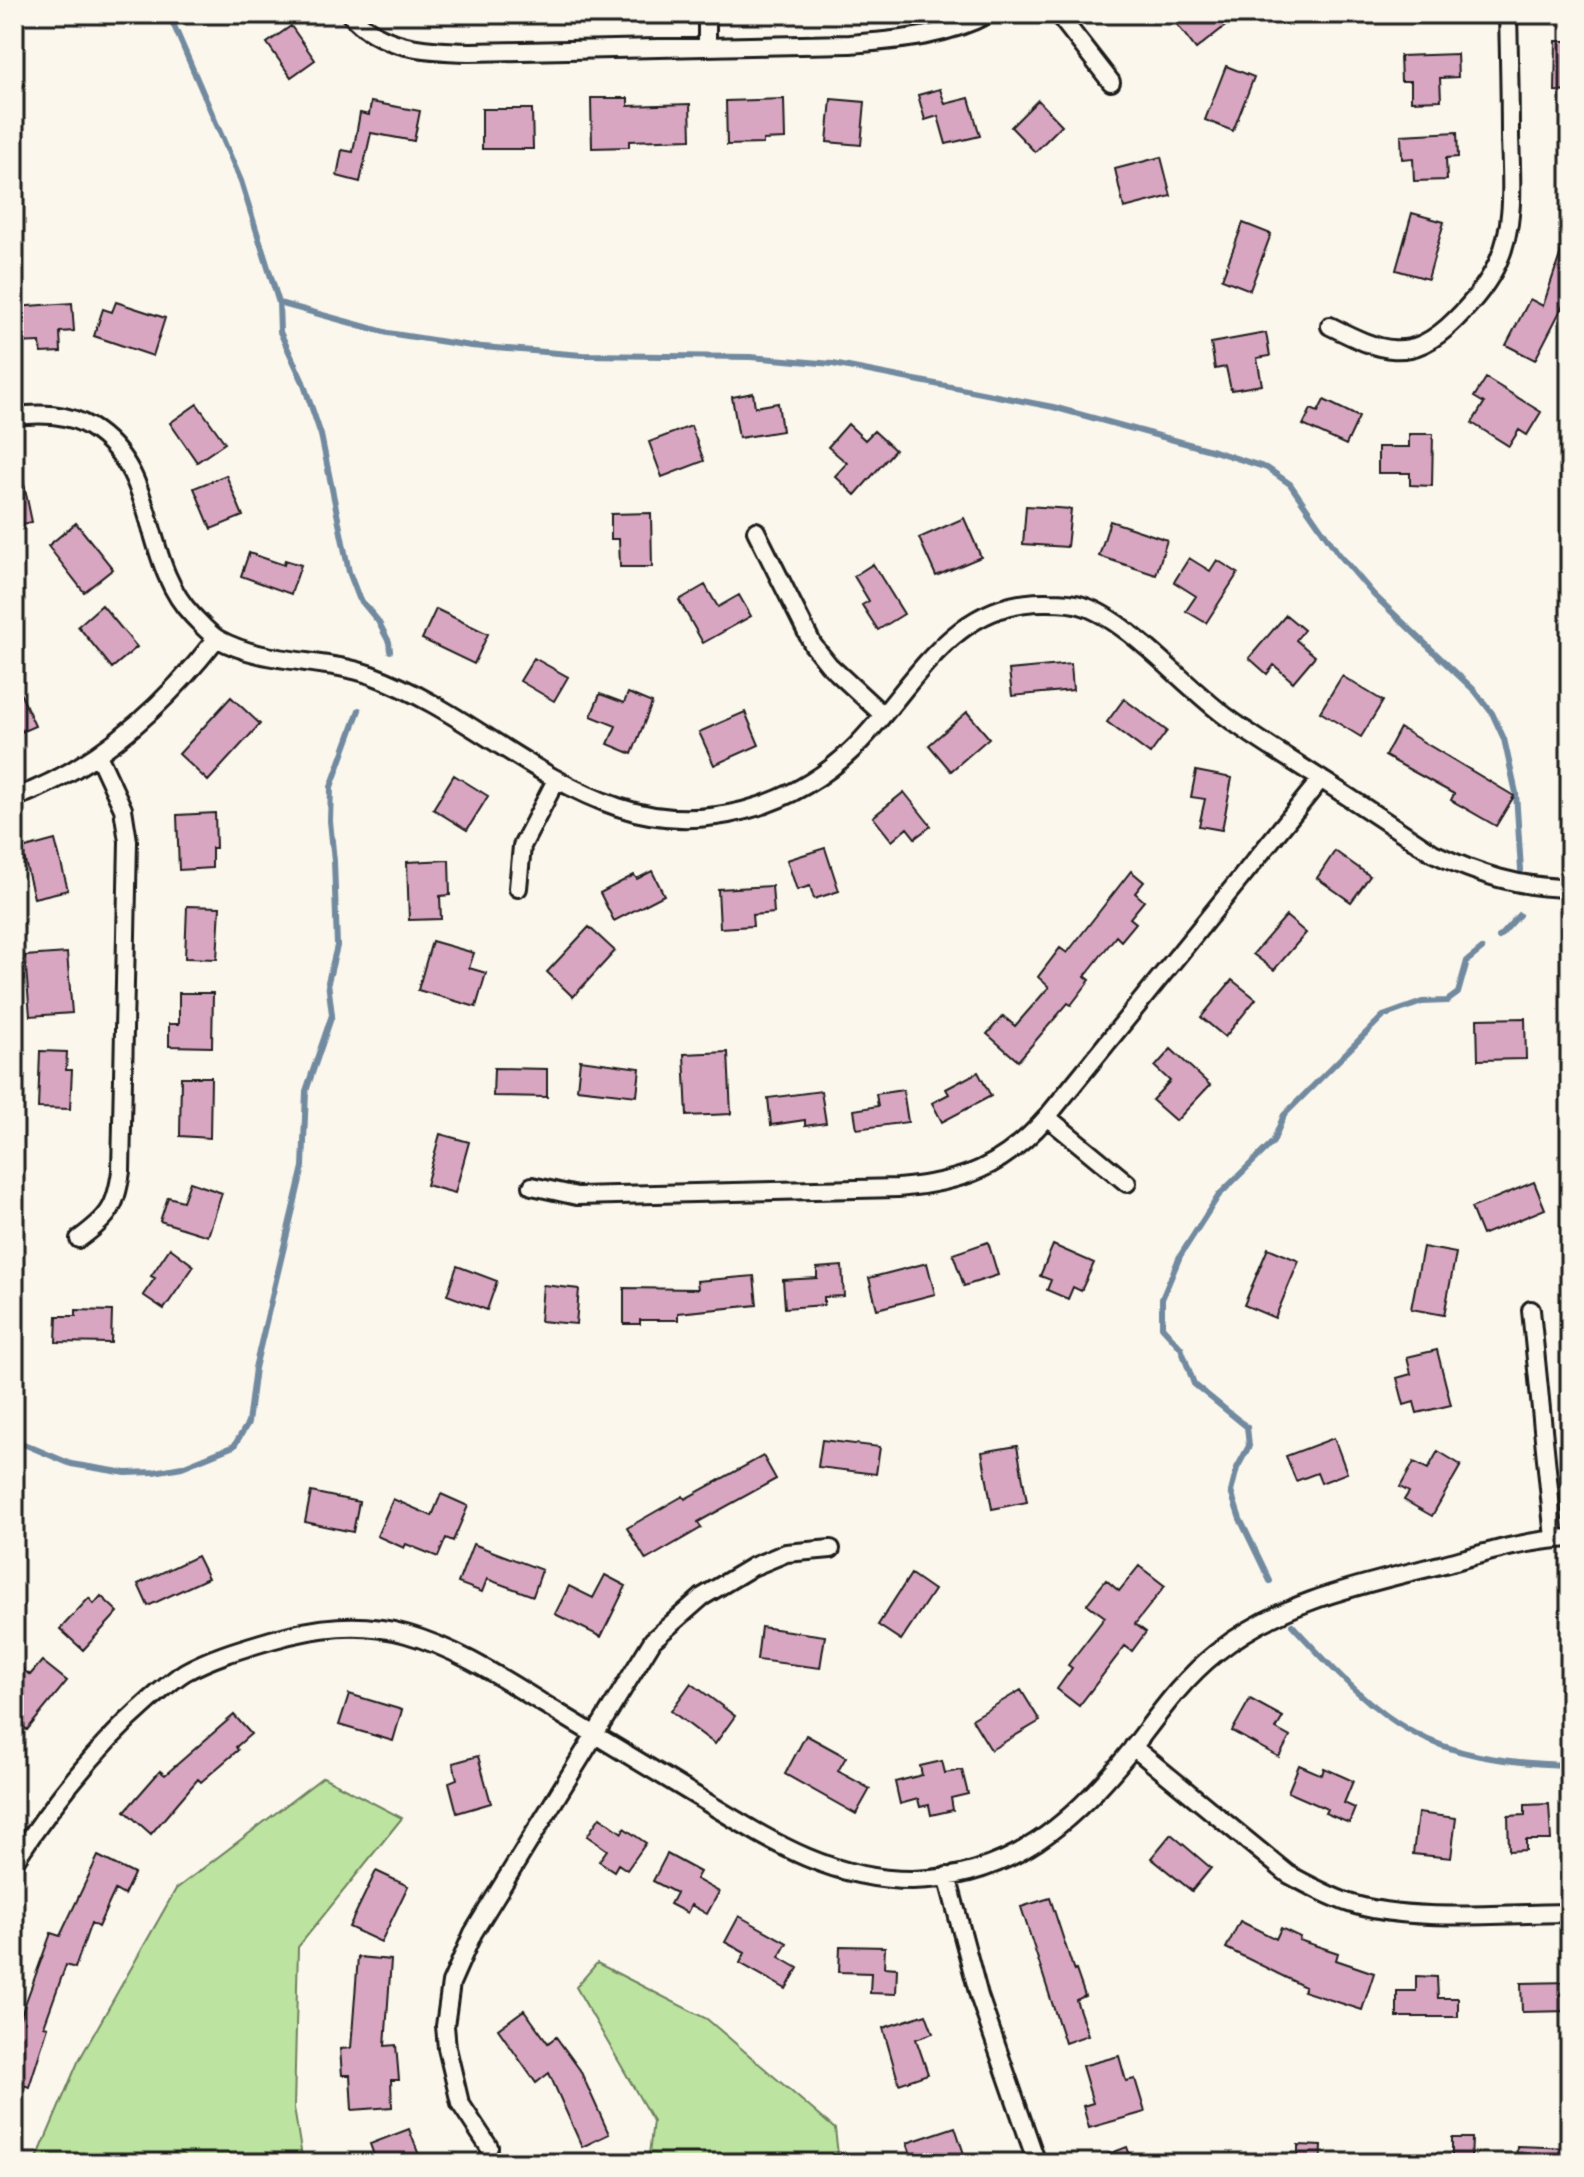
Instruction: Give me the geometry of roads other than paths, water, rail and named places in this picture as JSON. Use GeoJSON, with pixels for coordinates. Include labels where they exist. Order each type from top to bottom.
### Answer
{"type":"FeatureCollection","features":[{"type":"Feature","properties":{"kind":"street"},"geometry":{"type":"LineString","coordinates":[[350,14],[370,32],[389,41],[437,51],[899,40],[952,30],[988,14]]}},
{"type":"Feature","properties":{"kind":"street"},"geometry":{"type":"LineString","coordinates":[[707,14],[707,46]]}},
{"type":"Feature","properties":{"kind":"street"},"geometry":{"type":"LineString","coordinates":[[1058,14],[1111,82]]}},
{"type":"Feature","properties":{"kind":"street"},"geometry":{"type":"LineString","coordinates":[[1330,326],[1381,350],[1406,351],[1431,341],[1476,299],[1498,262],[1507,230],[1511,192],[1508,14]]}},
{"type":"Feature","properties":{"kind":"street"},"geometry":{"type":"LineString","coordinates":[[14,416],[52,414],[80,421],[101,434],[119,452],[137,483],[175,591],[188,612],[216,639],[273,657],[354,669],[392,683],[556,780],[600,801],[652,815],[692,817],[734,813],[775,801],[822,775],[854,748],[942,647],[977,619],[995,610],[1024,603],[1067,603],[1083,605],[1122,627],[1214,708],[1433,853],[1511,883],[1570,888]]}},
{"type":"Feature","properties":{"kind":"street"},"geometry":{"type":"LineString","coordinates":[[756,531],[813,645],[829,665],[883,715]]}},
{"type":"Feature","properties":{"kind":"street"},"geometry":{"type":"LineString","coordinates":[[14,798],[43,786],[98,755],[155,708],[216,639]]}},
{"type":"Feature","properties":{"kind":"street"},"geometry":{"type":"LineString","coordinates":[[79,1239],[100,1224],[118,1200],[121,1171],[128,841],[123,809],[98,755]]}},
{"type":"Feature","properties":{"kind":"street"},"geometry":{"type":"LineString","coordinates":[[532,1186],[577,1196],[931,1185],[979,1172],[1026,1141],[1047,1117],[1321,779]]}},
{"type":"Feature","properties":{"kind":"street"},"geometry":{"type":"LineString","coordinates":[[518,888],[522,846],[556,780]]}},
{"type":"Feature","properties":{"kind":"street"},"geometry":{"type":"LineString","coordinates":[[1047,1117],[1127,1183]]}},
{"type":"Feature","properties":{"kind":"street"},"geometry":{"type":"LineString","coordinates":[[14,1862],[31,1835],[116,1730],[180,1675],[216,1656],[309,1629],[333,1626],[370,1627],[406,1634],[437,1644],[477,1663],[759,1834],[839,1871],[911,1880],[947,1876],[997,1864],[1048,1836],[1104,1784],[1177,1690],[1216,1653],[1264,1620],[1369,1583],[1502,1548],[1562,1538],[1531,1310]]}},
{"type":"Feature","properties":{"kind":"street"},"geometry":{"type":"LineString","coordinates":[[489,2147],[460,2103],[445,2026],[451,1983],[473,1933],[653,1640],[693,1604],[752,1567],[786,1553],[831,1549]]}},
{"type":"Feature","properties":{"kind":"street"},"geometry":{"type":"LineString","coordinates":[[1133,1747],[1288,1874],[1350,1904],[1409,1914],[1570,1913]]}},
{"type":"Feature","properties":{"kind":"street"},"geometry":{"type":"LineString","coordinates":[[947,1876],[979,1996],[1037,2163]]}},
{"type":"Feature","properties":{"kind":"waterway"},"geometry":{"type":"LineString","coordinates":[[169,14],[241,181],[279,303],[280,332],[303,382],[321,435],[349,572],[359,598],[378,621],[389,642],[390,651]]}},
{"type":"Feature","properties":{"kind":"waterway"},"geometry":{"type":"LineString","coordinates":[[279,303],[388,333],[471,346],[582,355],[750,357],[833,364],[1053,407],[1267,468],[1290,484],[1338,553],[1374,595],[1475,691],[1492,713],[1504,739],[1516,793],[1521,870]]}},
{"type":"Feature","properties":{"kind":"waterway"},"geometry":{"type":"LineString","coordinates":[[14,1440],[71,1464],[126,1473],[154,1472],[182,1467],[234,1446],[248,1423],[255,1368],[303,1167],[306,1091],[332,1015],[328,982],[337,946],[331,787],[359,710]]}},
{"type":"Feature","properties":{"kind":"waterway"},"geometry":{"type":"LineString","coordinates":[[1499,937],[1519,915]]}},
{"type":"Feature","properties":{"kind":"waterway"},"geometry":{"type":"LineString","coordinates":[[1270,1581],[1240,1519],[1231,1492],[1237,1468],[1249,1446],[1247,1427],[1194,1384],[1181,1348],[1162,1327],[1162,1299],[1180,1256],[1219,1195],[1273,1142],[1284,1115],[1383,1016],[1422,1002],[1447,1001],[1458,993],[1467,961],[1482,949]]}},
{"type":"Feature","properties":{"kind":"waterway"},"geometry":{"type":"LineString","coordinates":[[1292,1625],[1355,1690],[1383,1714],[1412,1732],[1443,1746],[1479,1756],[1570,1765]]}}]}
